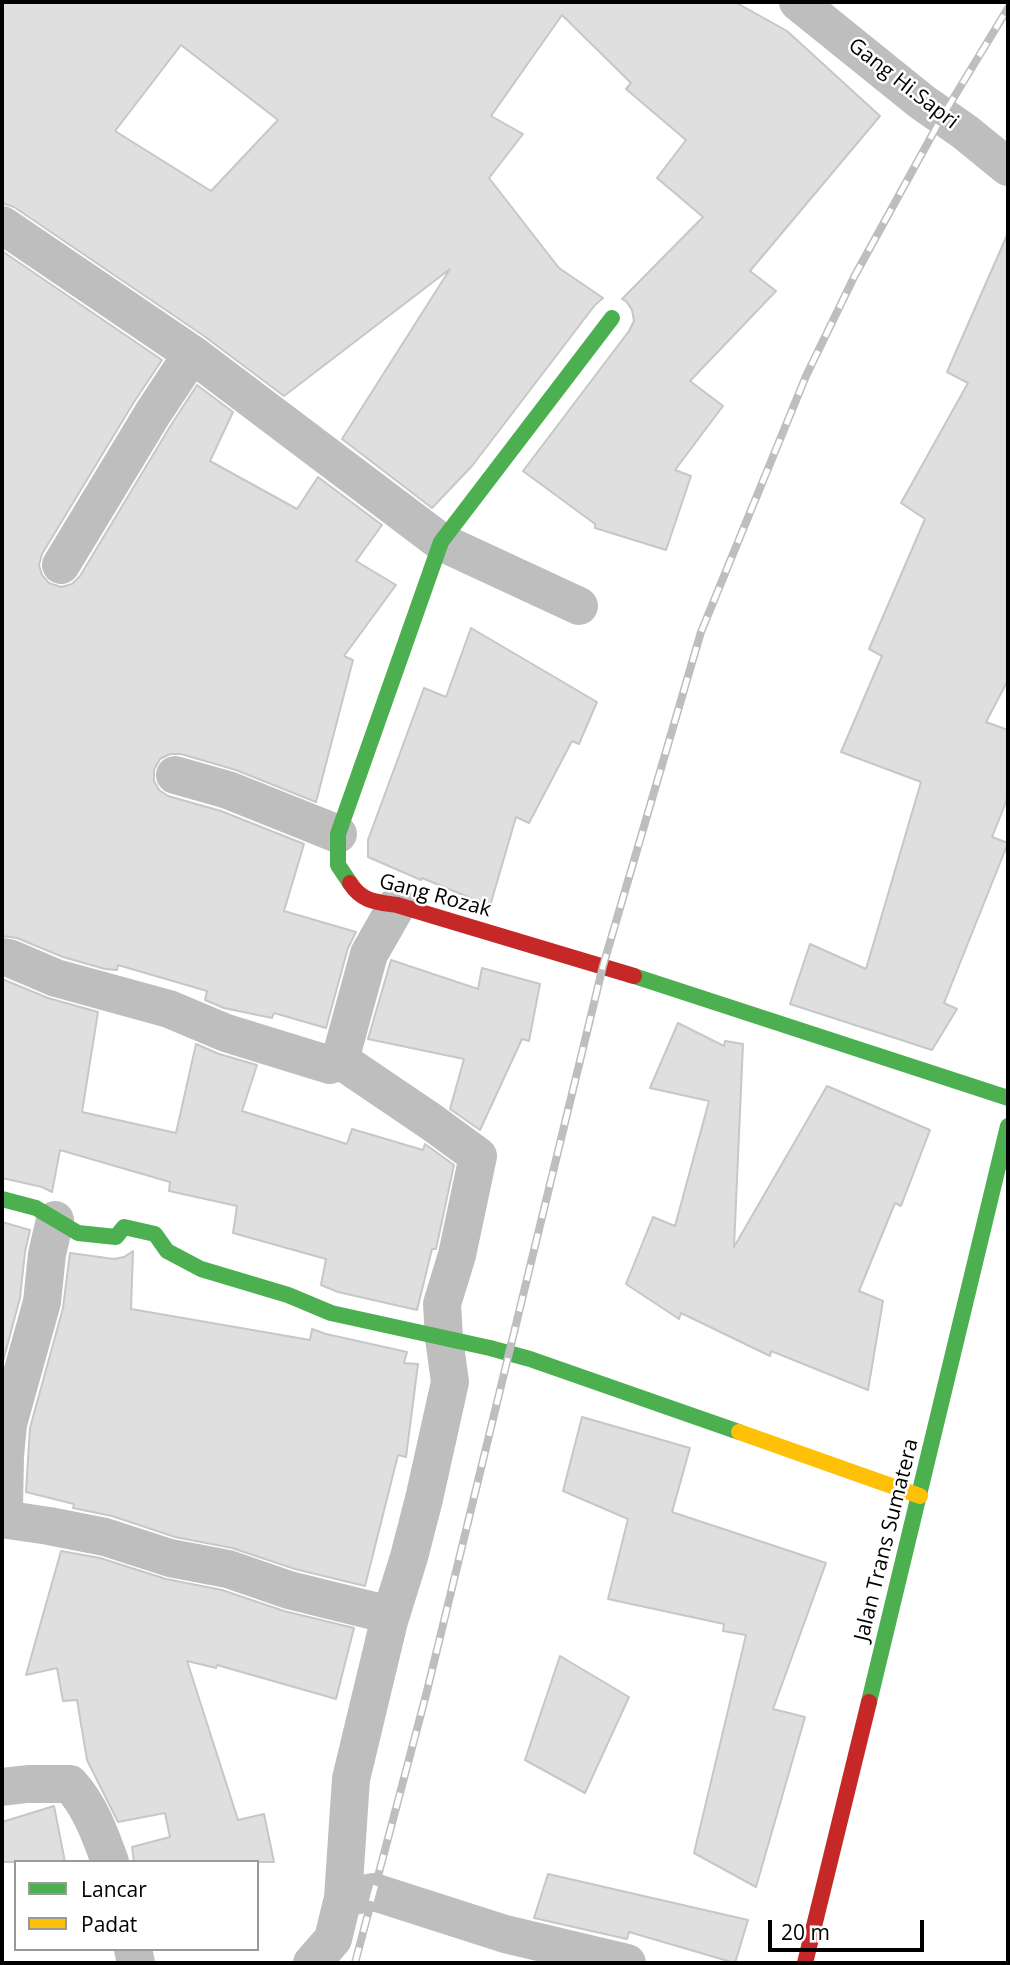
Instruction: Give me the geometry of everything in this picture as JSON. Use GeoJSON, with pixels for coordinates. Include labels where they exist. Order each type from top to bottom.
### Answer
{"type":"FeatureCollection","features":[{"type":"Feature","properties":{"kind":"main road","name":"Gang Rozak"},"geometry":{"type":"LineString","coordinates":[[612,318],[441,542],[338,834],[338,865],[354,890],[367,900],[397,905],[626,973],[1008,1098]]}},
{"type":"Feature","properties":{"kind":"main road","name":"Jalan Trans Sumatera"},"geometry":{"type":"LineString","coordinates":[[805,1963],[1008,1126]]}},
{"type":"Feature","properties":{"kind":"main road"},"geometry":{"type":"LineString","coordinates":[[2,1199],[36,1208],[78,1233],[116,1237],[124,1227],[155,1234],[167,1251],[201,1269],[288,1295],[331,1313],[530,1359],[920,1496]]}},
{"type":"Feature","properties":{"kind":"street","name":"Gang Hi.Sapri"},"geometry":{"type":"LineString","coordinates":[[798,2],[1008,167]]}},
{"type":"Feature","properties":{"kind":"street"},"geometry":{"type":"LineString","coordinates":[[2,225],[192,354],[441,542],[579,606]]}},
{"type":"Feature","properties":{"kind":"street"},"geometry":{"type":"LineString","coordinates":[[61,565],[192,354]]}},
{"type":"Feature","properties":{"kind":"street"},"geometry":{"type":"LineString","coordinates":[[175,775],[228,790],[338,834]]}},
{"type":"Feature","properties":{"kind":"street"},"geometry":{"type":"LineString","coordinates":[[2,957],[56,978],[169,1009],[226,1033],[330,1065],[340,1060],[369,954],[397,905]]}},
{"type":"Feature","properties":{"kind":"street"},"geometry":{"type":"LineString","coordinates":[[312,1963],[333,1939],[343,1898],[351,1779],[389,1621],[425,1499],[450,1382],[442,1304],[457,1255],[478,1156],[340,1060]]}},
{"type":"Feature","properties":{"kind":"street"},"geometry":{"type":"LineString","coordinates":[[55,1220],[47,1254],[42,1302],[8,1424],[2,1519],[105,1537],[170,1558],[228,1569],[289,1590],[382,1613],[389,1621]]}},
{"type":"Feature","properties":{"kind":"street"},"geometry":{"type":"LineString","coordinates":[[2,1787],[70,1784],[83,1799],[109,1860]]}},
{"type":"Feature","properties":{"kind":"street"},"geometry":{"type":"LineString","coordinates":[[343,1898],[374,1892],[505,1934],[627,1963]]}},
{"type":"Feature","properties":{"kind":"building"},"geometry":{"type":"Polygon","coordinates":[[[2,2],[735,2],[787,31],[880,116],[750,271],[776,291],[690,381],[723,406],[675,470],[691,476],[666,550],[595,528],[595,524],[523,471],[629,331],[634,321],[632,310],[622,299],[703,217],[657,178],[686,140],[626,89],[631,83],[562,15],[491,116],[523,134],[489,178],[559,268],[603,298],[472,466],[432,508],[342,439],[450,269],[284,396],[204,336],[14,207],[2,203],[2,2]],[[181,45],[115,131],[211,191],[278,120],[181,45]]]}},
{"type":"Feature","properties":{"kind":"building"},"geometry":{"type":"Polygon","coordinates":[[[1008,233],[1008,680],[986,722],[1008,730],[1008,797],[992,837],[1008,843],[944,1003],[957,1009],[932,1050],[790,1004],[810,944],[866,969],[921,782],[841,752],[882,656],[869,649],[925,519],[901,503],[968,383],[947,372],[1008,233]]]}},
{"type":"Feature","properties":{"kind":"building"},"geometry":{"type":"Polygon","coordinates":[[[2,251],[162,360],[42,554],[39,565],[42,575],[49,583],[61,587],[72,584],[80,576],[197,385],[233,412],[210,461],[297,509],[318,477],[382,525],[356,561],[396,585],[344,656],[353,660],[316,802],[236,770],[181,754],[170,754],[160,759],[154,770],[154,781],[159,790],[168,796],[221,811],[304,844],[284,911],[356,932],[348,948],[326,1028],[274,1013],[272,1018],[224,1008],[205,1000],[207,991],[118,965],[117,970],[105,969],[63,957],[17,938],[2,936],[2,251]]]}},
{"type":"Feature","properties":{"kind":"building"},"geometry":{"type":"Polygon","coordinates":[[[471,628],[597,702],[579,744],[572,741],[529,823],[516,817],[490,906],[368,857],[368,840],[424,688],[446,697],[471,628]]]}},
{"type":"Feature","properties":{"kind":"building"},"geometry":{"type":"Polygon","coordinates":[[[391,960],[478,989],[482,968],[540,984],[529,1041],[522,1039],[480,1130],[450,1109],[464,1059],[368,1039],[391,960]]]}},
{"type":"Feature","properties":{"kind":"building"},"geometry":{"type":"Polygon","coordinates":[[[2,979],[48,998],[98,1012],[82,1112],[176,1133],[196,1044],[257,1065],[242,1111],[347,1144],[352,1129],[423,1150],[425,1144],[454,1165],[436,1249],[432,1249],[417,1310],[338,1292],[321,1285],[326,1259],[233,1233],[237,1206],[169,1191],[170,1182],[60,1150],[52,1192],[42,1187],[2,1178],[2,979]]]}},
{"type":"Feature","properties":{"kind":"building"},"geometry":{"type":"Polygon","coordinates":[[[678,1023],[724,1046],[725,1041],[743,1044],[734,1247],[827,1086],[930,1130],[901,1206],[895,1203],[859,1291],[883,1301],[868,1390],[771,1351],[770,1356],[681,1313],[679,1319],[626,1284],[653,1217],[675,1226],[709,1101],[650,1088],[678,1023]]]}},
{"type":"Feature","properties":{"kind":"building"},"geometry":{"type":"Polygon","coordinates":[[[2,1222],[30,1230],[20,1298],[2,1365],[2,1222]]]}},
{"type":"Feature","properties":{"kind":"building"},"geometry":{"type":"Polygon","coordinates":[[[133,1251],[131,1309],[310,1340],[312,1329],[407,1352],[404,1363],[418,1364],[406,1457],[398,1455],[365,1586],[295,1569],[232,1548],[175,1537],[112,1516],[73,1508],[74,1504],[26,1492],[30,1428],[63,1308],[70,1253],[114,1259],[133,1251]]]}},
{"type":"Feature","properties":{"kind":"building"},"geometry":{"type":"Polygon","coordinates":[[[582,1417],[690,1448],[672,1512],[826,1563],[773,1709],[805,1717],[756,1887],[694,1853],[746,1635],[723,1631],[724,1624],[608,1599],[628,1519],[563,1491],[582,1417]]]}},
{"type":"Feature","properties":{"kind":"building"},"geometry":{"type":"Polygon","coordinates":[[[61,1551],[100,1558],[166,1579],[222,1590],[284,1611],[354,1628],[336,1699],[217,1665],[216,1668],[187,1661],[238,1820],[264,1814],[274,1862],[134,1860],[132,1847],[170,1837],[165,1813],[118,1822],[87,1760],[77,1700],[63,1701],[57,1668],[26,1675],[61,1551]]]}},
{"type":"Feature","properties":{"kind":"building"},"geometry":{"type":"Polygon","coordinates":[[[560,1656],[629,1697],[585,1793],[525,1760],[560,1656]]]}},
{"type":"Feature","properties":{"kind":"building"},"geometry":{"type":"Polygon","coordinates":[[[54,1806],[65,1860],[2,1862],[2,1822],[54,1806]]]}},
{"type":"Feature","properties":{"kind":"building"},"geometry":{"type":"Polygon","coordinates":[[[548,1874],[748,1920],[735,1963],[629,1932],[627,1939],[534,1918],[548,1874]]]}},
{"type":"Feature","properties":{"kind":"railway"},"geometry":{"type":"LineString","coordinates":[[355,1963],[426,1695],[603,966],[701,632],[806,376],[854,277],[942,117],[1008,8]]}},
{"type":"Feature","properties":{"kind":"traffic: fast"},"geometry":{"type":"LineString","coordinates":[[350,883],[338,865],[338,834],[441,542],[612,318]]}},
{"type":"Feature","properties":{"kind":"traffic: fast"},"geometry":{"type":"LineString","coordinates":[[634,976],[1008,1098]]}},
{"type":"Feature","properties":{"kind":"traffic: fast"},"geometry":{"type":"LineString","coordinates":[[869,1702],[1008,1126]]}},
{"type":"Feature","properties":{"kind":"traffic: fast"},"geometry":{"type":"LineString","coordinates":[[2,1199],[36,1208],[78,1233],[116,1237],[124,1227],[155,1234],[167,1251],[201,1269],[288,1295],[331,1313],[530,1359],[739,1432]]}},
{"type":"Feature","properties":{"kind":"traffic: slow"},"geometry":{"type":"LineString","coordinates":[[739,1432],[920,1496]]}},
{"type":"Feature","properties":{"kind":"traffic: jam"},"geometry":{"type":"LineString","coordinates":[[350,883],[370,900],[397,905],[634,976]]}},
{"type":"Feature","properties":{"kind":"traffic: jam"},"geometry":{"type":"LineString","coordinates":[[805,1963],[869,1702]]}}]}
